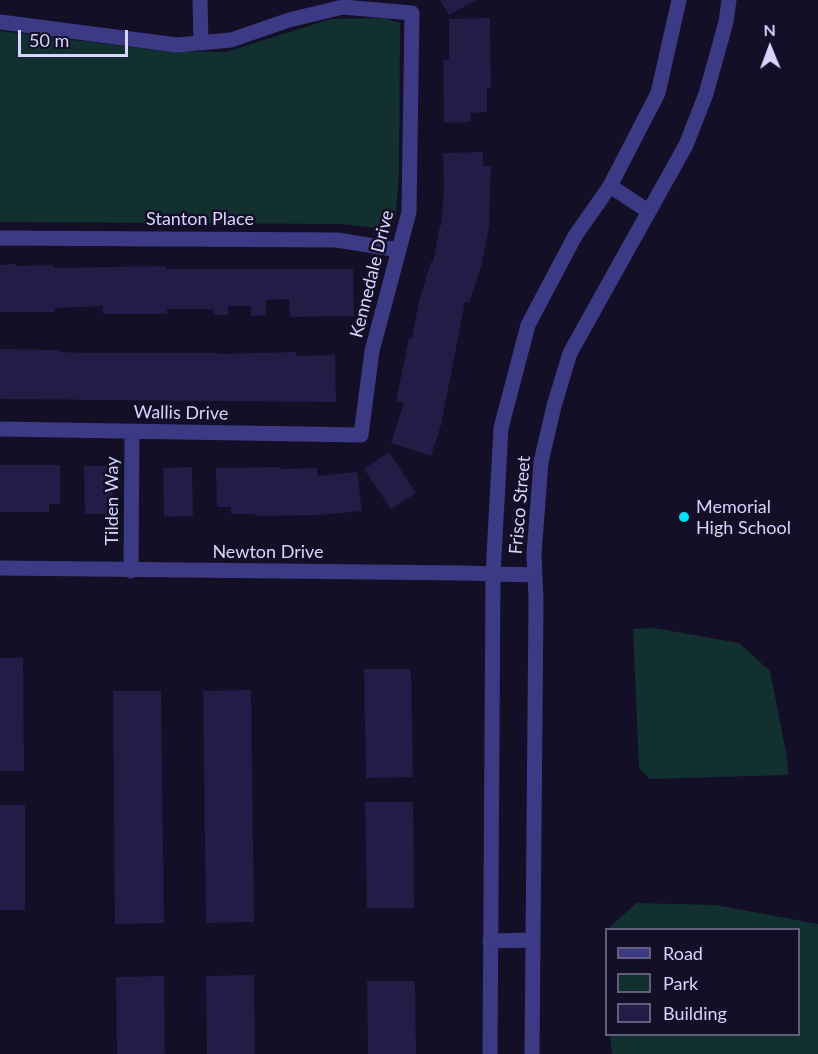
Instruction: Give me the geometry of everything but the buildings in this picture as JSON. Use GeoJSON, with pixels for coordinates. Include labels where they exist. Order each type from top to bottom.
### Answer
{"type":"FeatureCollection","features":[{"type":"Feature","properties":{"kind":"street"},"geometry":{"type":"LineString","coordinates":[[0,22],[177,45],[201,42],[200,0]]}},
{"type":"Feature","properties":{"kind":"street","name":"Frisco Street"},"geometry":{"type":"LineString","coordinates":[[490,1054],[493,574],[501,428],[528,325],[575,236],[610,186],[658,93],[679,0]]}},
{"type":"Feature","properties":{"kind":"street","name":"Frisco Street"},"geometry":{"type":"LineString","coordinates":[[532,1054],[534,555],[541,462],[554,406],[570,353],[686,145],[706,94],[726,22],[729,0]]}},
{"type":"Feature","properties":{"kind":"street","name":"Kennedale Drive"},"geometry":{"type":"LineString","coordinates":[[201,42],[231,39],[289,20],[343,7],[412,13],[409,212],[372,351],[361,435]]}},
{"type":"Feature","properties":{"kind":"street"},"geometry":{"type":"LineString","coordinates":[[610,186],[648,211]]}},
{"type":"Feature","properties":{"kind":"street","name":"Stanton Place"},"geometry":{"type":"LineString","coordinates":[[0,238],[337,240],[399,250]]}},
{"type":"Feature","properties":{"kind":"street","name":"Wallis Drive"},"geometry":{"type":"LineString","coordinates":[[0,429],[361,435]]}},
{"type":"Feature","properties":{"kind":"street","name":"Tilden Way"},"geometry":{"type":"LineString","coordinates":[[131,571],[132,431]]}},
{"type":"Feature","properties":{"kind":"street","name":"Newton Drive"},"geometry":{"type":"LineString","coordinates":[[0,568],[535,575]]}},
{"type":"Feature","properties":{"kind":"street"},"geometry":{"type":"LineString","coordinates":[[490,941],[532,940]]}},
{"type":"Feature","properties":{"kind":"green space"},"geometry":{"type":"Polygon","coordinates":[[[384,18],[400,23],[399,169],[396,216],[388,229],[340,224],[0,222],[0,31],[163,51],[226,52],[331,19],[384,18]]]}},
{"type":"Feature","properties":{"kind":"green space"},"geometry":{"type":"Polygon","coordinates":[[[654,628],[739,643],[770,671],[787,757],[788,775],[650,779],[639,768],[633,629],[654,628]]]}},
{"type":"Feature","properties":{"kind":"green space"},"geometry":{"type":"Polygon","coordinates":[[[636,903],[715,905],[818,924],[818,1054],[612,1054],[610,1036],[800,1036],[800,928],[610,927],[636,903]]]}},
{"type":"Feature","properties":{"kind":"place","name":"Memorial High School"},"geometry":{"type":"Point","coordinates":[684,517]}}]}
